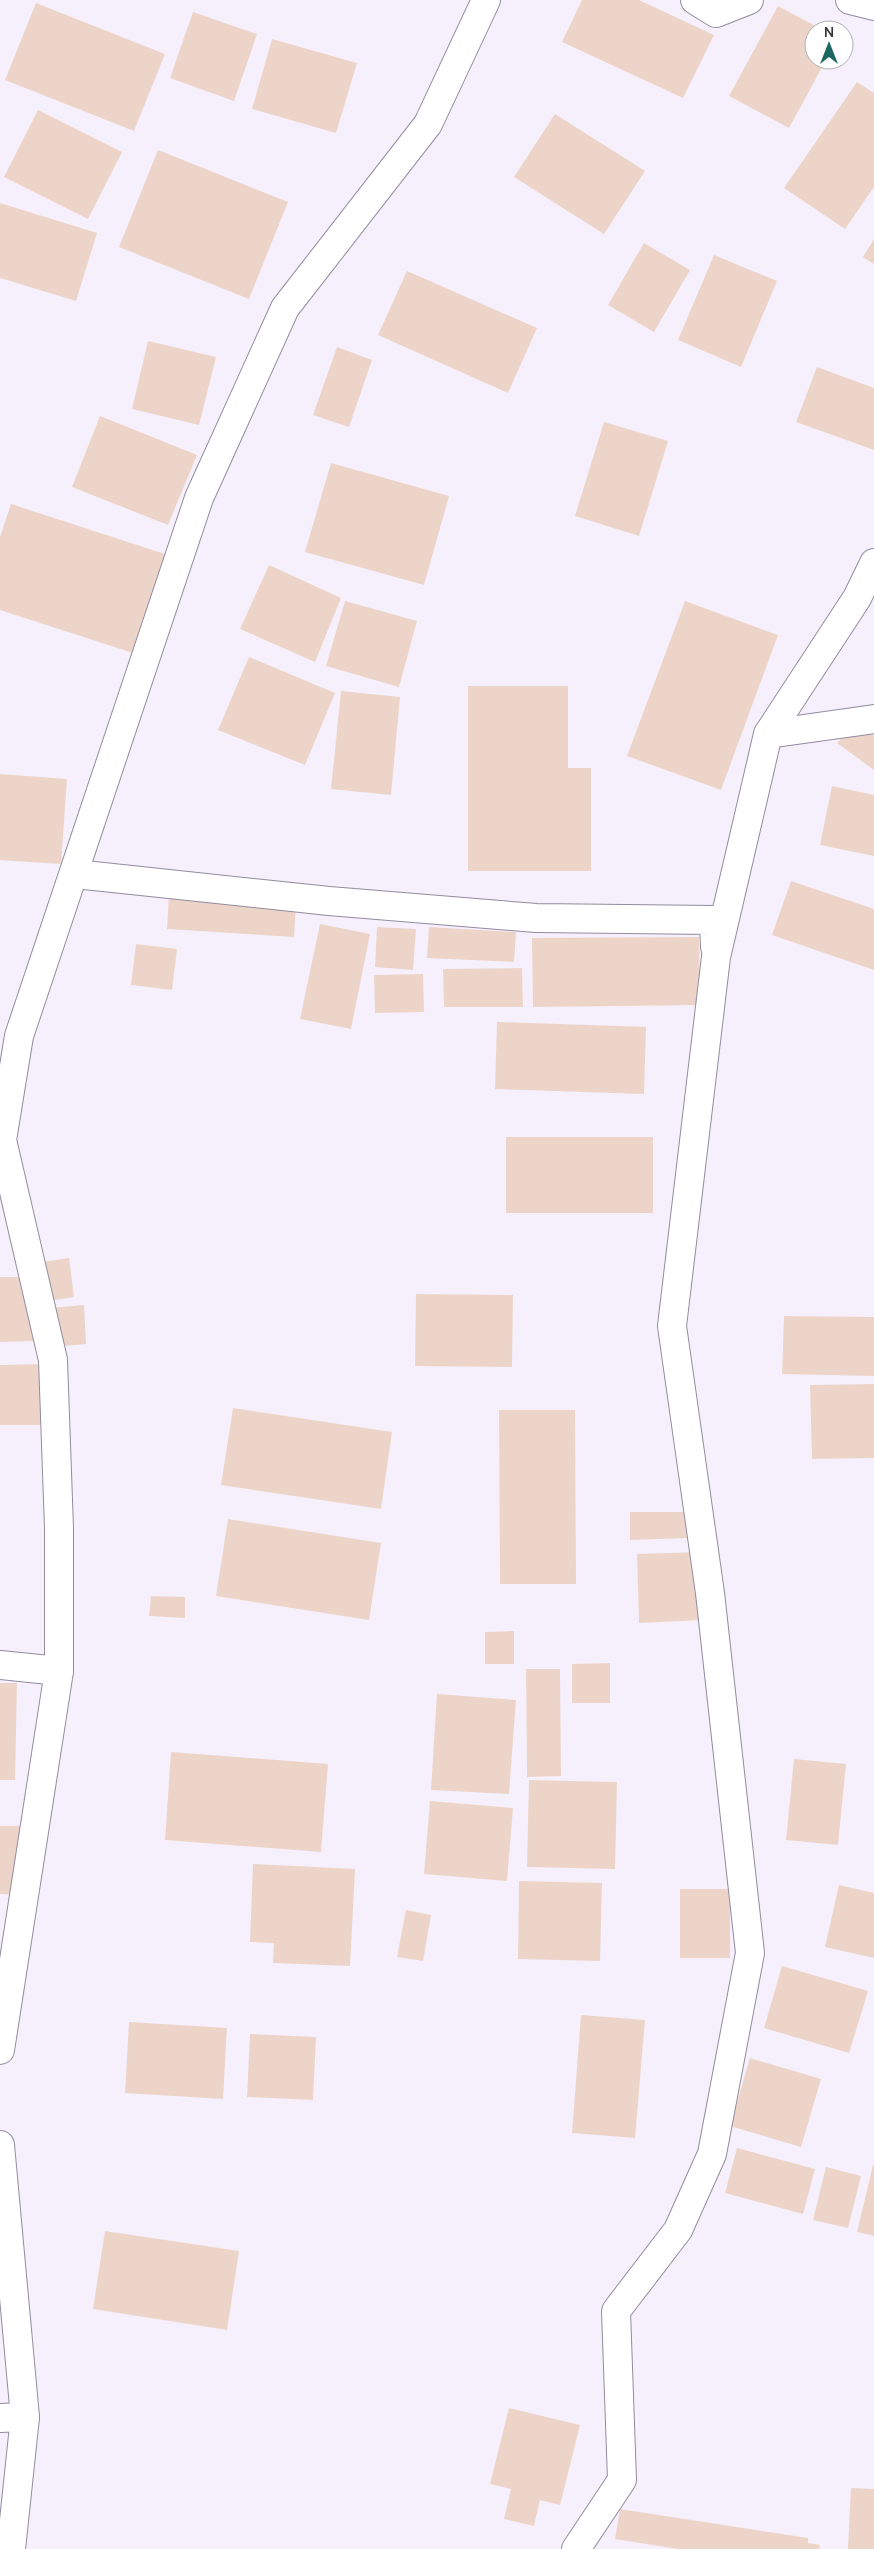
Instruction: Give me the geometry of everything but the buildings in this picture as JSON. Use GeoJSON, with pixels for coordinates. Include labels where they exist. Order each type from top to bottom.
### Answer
{"type":"FeatureCollection","features":[{"type":"Feature","properties":{"kind":"street"},"geometry":{"type":"LineString","coordinates":[[0,2050],[59,1671],[59,1528],[53,1360],[2,1140],[19,1036],[75,874],[199,498],[285,308],[428,124],[486,0]]}},
{"type":"Feature","properties":{"kind":"street"},"geometry":{"type":"LineString","coordinates":[[695,0],[716,13],[748,0]]}},
{"type":"Feature","properties":{"kind":"street"},"geometry":{"type":"LineString","coordinates":[[850,0],[874,6]]}},
{"type":"Feature","properties":{"kind":"street"},"geometry":{"type":"LineString","coordinates":[[576,2549],[622,2480],[616,2311],[678,2230],[712,2154],[750,1953],[710,1593],[672,1326],[716,957],[768,734],[857,598],[874,563]]}},
{"type":"Feature","properties":{"kind":"street"},"geometry":{"type":"LineString","coordinates":[[768,734],[874,719]]}},
{"type":"Feature","properties":{"kind":"street"},"geometry":{"type":"LineString","coordinates":[[75,874],[329,901],[536,918],[714,920],[716,957]]}},
{"type":"Feature","properties":{"kind":"street"},"geometry":{"type":"LineString","coordinates":[[0,1665],[59,1671]]}},
{"type":"Feature","properties":{"kind":"street"},"geometry":{"type":"LineString","coordinates":[[0,2145],[12,2418],[11,2549]]}}]}
